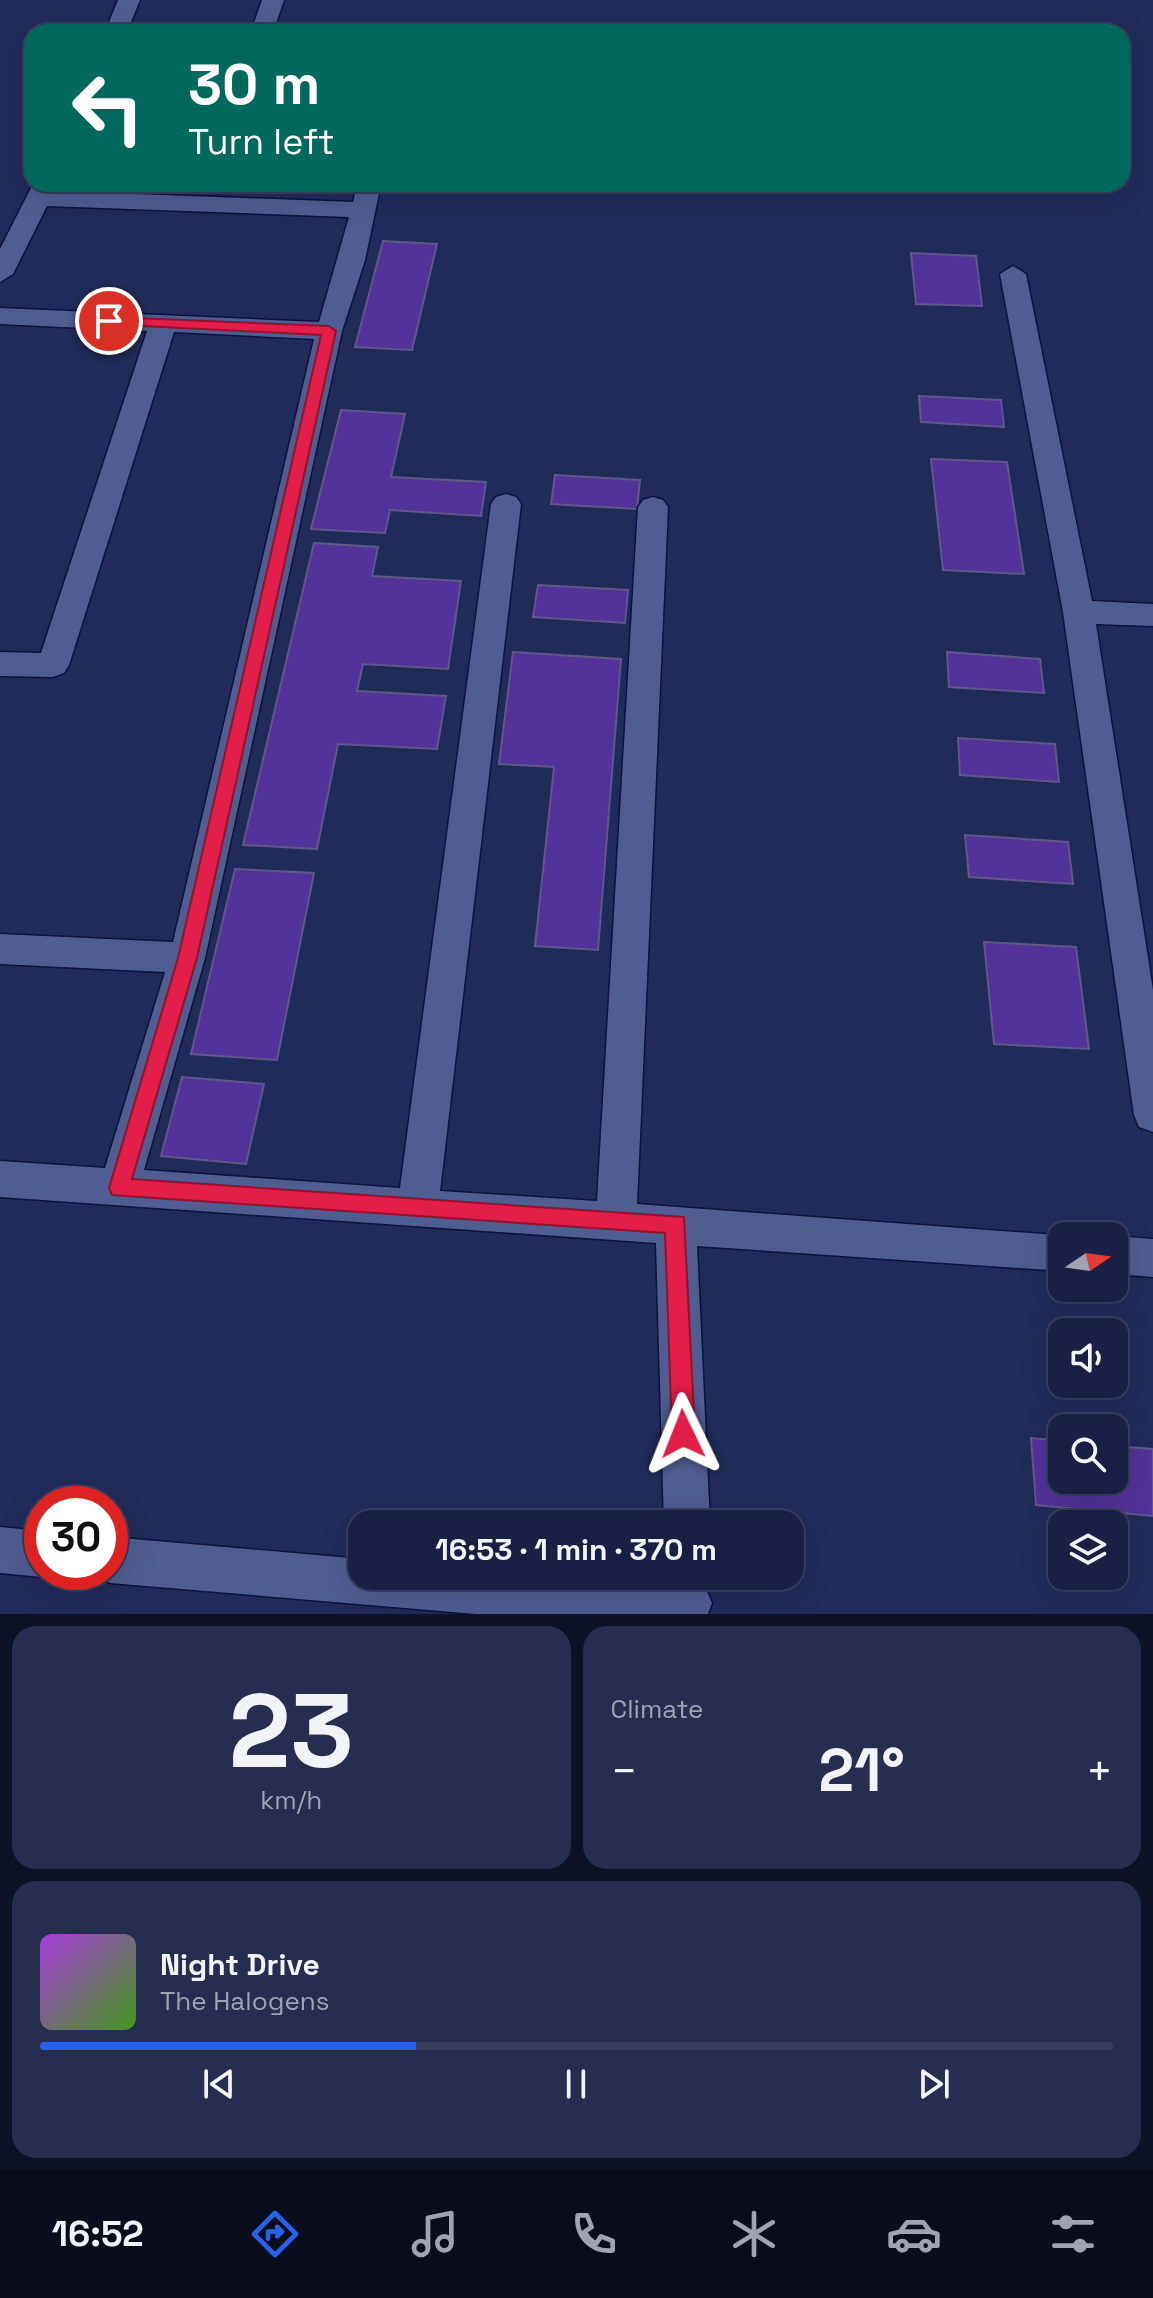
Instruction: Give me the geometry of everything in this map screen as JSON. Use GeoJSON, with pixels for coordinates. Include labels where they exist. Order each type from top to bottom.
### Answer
{"type":"FeatureCollection","features":[{"type":"Feature","properties":{"kind":"street"},"geometry":{"type":"LineString","coordinates":[[119,24],[129,0]]}},
{"type":"Feature","properties":{"kind":"street"},"geometry":{"type":"LineString","coordinates":[[265,24],[273,0]]}},
{"type":"Feature","properties":{"kind":"street"},"geometry":{"type":"LineString","coordinates":[[0,274],[41,192]]}},
{"type":"Feature","properties":{"kind":"street"},"geometry":{"type":"LineString","coordinates":[[96,192],[365,197],[352,260],[329,331],[187,958],[119,1188]]}},
{"type":"Feature","properties":{"kind":"street"},"geometry":{"type":"LineString","coordinates":[[1013,274],[1079,612],[1153,1115]]}},
{"type":"Feature","properties":{"kind":"street"},"geometry":{"type":"LineString","coordinates":[[0,316],[329,331]]}},
{"type":"Feature","properties":{"kind":"street"},"geometry":{"type":"LineString","coordinates":[[0,664],[53,665],[163,324]]}},
{"type":"Feature","properties":{"kind":"street"},"geometry":{"type":"LineString","coordinates":[[418,1206],[506,504]]}},
{"type":"Feature","properties":{"kind":"street"},"geometry":{"type":"LineString","coordinates":[[616,1220],[653,507]]}},
{"type":"Feature","properties":{"kind":"street"},"geometry":{"type":"LineString","coordinates":[[1079,612],[1153,615]]}},
{"type":"Feature","properties":{"kind":"street"},"geometry":{"type":"LineString","coordinates":[[0,949],[187,958]]}},
{"type":"Feature","properties":{"kind":"street"},"geometry":{"type":"LineString","coordinates":[[0,1179],[1048,1251]]}},
{"type":"Feature","properties":{"kind":"street"},"geometry":{"type":"LineString","coordinates":[[676,1224],[686,1510]]}},
{"type":"Feature","properties":{"kind":"street"},"geometry":{"type":"LineString","coordinates":[[1128,1256],[1153,1258]]}},
{"type":"Feature","properties":{"kind":"street"},"geometry":{"type":"LineString","coordinates":[[0,1550],[24,1552]]}},
{"type":"Feature","properties":{"kind":"street"},"geometry":{"type":"LineString","coordinates":[[128,1562],[442,1589],[689,1598]]}},
{"type":"Feature","properties":{"kind":"building"},"geometry":{"type":"Polygon","coordinates":[[[383,241],[437,244],[412,350],[355,347],[383,241]]]}},
{"type":"Feature","properties":{"kind":"building"},"geometry":{"type":"Polygon","coordinates":[[[911,253],[976,256],[982,306],[916,304],[911,253]]]}},
{"type":"Feature","properties":{"kind":"building"},"geometry":{"type":"Polygon","coordinates":[[[919,396],[1001,400],[1004,427],[921,422],[919,396]]]}},
{"type":"Feature","properties":{"kind":"building"},"geometry":{"type":"Polygon","coordinates":[[[341,410],[405,414],[391,477],[486,482],[481,516],[390,510],[385,533],[311,529],[341,410]]]}},
{"type":"Feature","properties":{"kind":"building"},"geometry":{"type":"Polygon","coordinates":[[[931,459],[1007,462],[1024,574],[943,570],[931,459]]]}},
{"type":"Feature","properties":{"kind":"building"},"geometry":{"type":"Polygon","coordinates":[[[555,475],[640,480],[637,509],[551,504],[555,475]]]}},
{"type":"Feature","properties":{"kind":"building"},"geometry":{"type":"Polygon","coordinates":[[[314,543],[378,547],[372,576],[461,581],[448,669],[363,664],[357,691],[446,696],[437,749],[338,744],[317,849],[243,845],[314,543]]]}},
{"type":"Feature","properties":{"kind":"building"},"geometry":{"type":"Polygon","coordinates":[[[538,585],[628,590],[625,623],[533,617],[538,585]]]}},
{"type":"Feature","properties":{"kind":"building"},"geometry":{"type":"Polygon","coordinates":[[[513,652],[621,659],[598,950],[535,946],[554,767],[499,764],[513,652]]]}},
{"type":"Feature","properties":{"kind":"building"},"geometry":{"type":"Polygon","coordinates":[[[947,652],[1040,659],[1044,693],[949,687],[947,652]]]}},
{"type":"Feature","properties":{"kind":"building"},"geometry":{"type":"Polygon","coordinates":[[[958,738],[1055,744],[1059,782],[960,775],[958,738]]]}},
{"type":"Feature","properties":{"kind":"building"},"geometry":{"type":"Polygon","coordinates":[[[965,835],[1068,842],[1073,884],[969,877],[965,835]]]}},
{"type":"Feature","properties":{"kind":"building"},"geometry":{"type":"Polygon","coordinates":[[[235,869],[314,873],[277,1060],[191,1054],[235,869]]]}},
{"type":"Feature","properties":{"kind":"building"},"geometry":{"type":"Polygon","coordinates":[[[984,942],[1076,947],[1089,1049],[994,1044],[984,942]]]}},
{"type":"Feature","properties":{"kind":"building"},"geometry":{"type":"Polygon","coordinates":[[[182,1077],[264,1084],[246,1164],[161,1156],[182,1077]]]}},
{"type":"Feature","properties":{"kind":"building"},"geometry":{"type":"Polygon","coordinates":[[[1031,1438],[1048,1440],[1048,1494],[1128,1494],[1128,1447],[1153,1449],[1153,1516],[1128,1514],[1128,1510],[1036,1505],[1031,1438]]]}},
{"type":"Feature","properties":{"kind":"route"},"geometry":{"type":"LineString","coordinates":[[109,321],[329,331],[187,958],[119,1188],[676,1224],[683,1434]]}}]}
